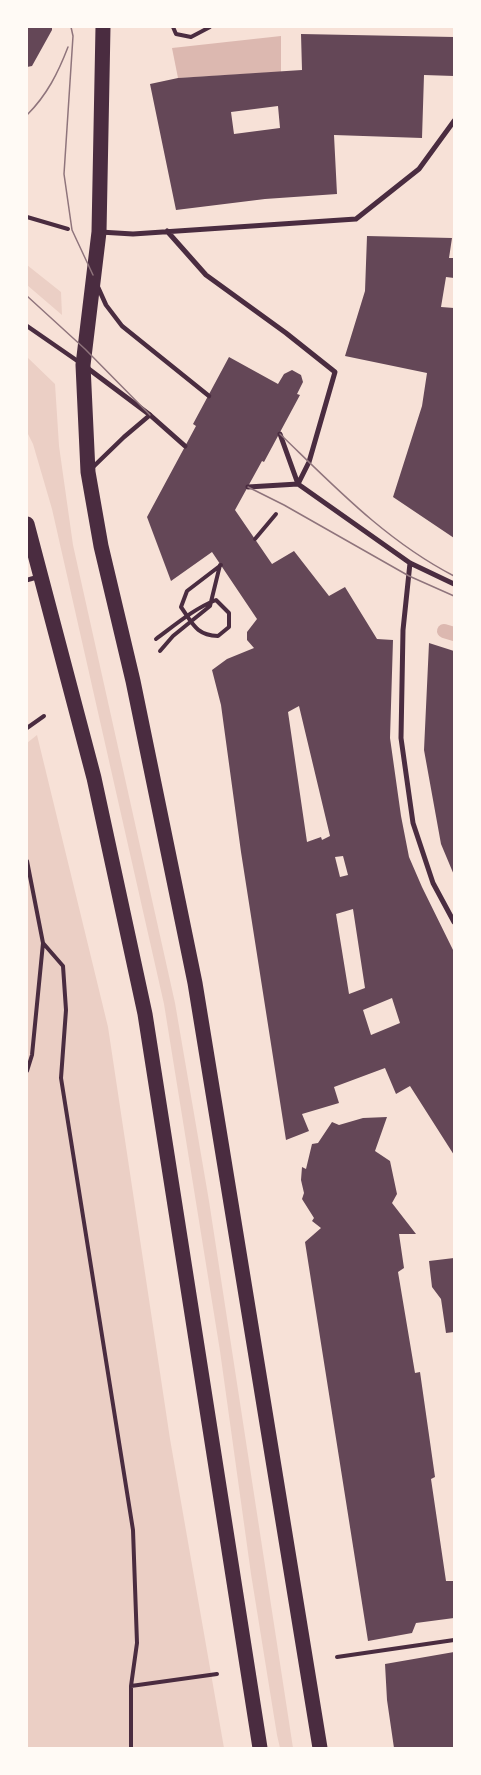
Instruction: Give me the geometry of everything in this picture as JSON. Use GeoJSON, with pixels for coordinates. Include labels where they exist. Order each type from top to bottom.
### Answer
{"type":"FeatureCollection","features":[{"type":"Feature","properties":{"kind":"main road"},"geometry":{"type":"LineString","coordinates":[[104,27],[99,232],[83,365],[88,472],[101,546],[133,681],[195,983],[320,1748]]}},
{"type":"Feature","properties":{"kind":"main road"},"geometry":{"type":"LineString","coordinates":[[27,524],[34,578],[94,778],[145,1014],[260,1748]]}},
{"type":"Feature","properties":{"kind":"street"},"geometry":{"type":"LineString","coordinates":[[99,232],[133,234],[356,219],[419,169],[454,121]]}},
{"type":"Feature","properties":{"kind":"street"},"geometry":{"type":"LineString","coordinates":[[167,231],[206,275],[335,372],[309,462],[298,484]]}},
{"type":"Feature","properties":{"kind":"street"},"geometry":{"type":"LineString","coordinates":[[83,365],[150,415],[185,446]]}},
{"type":"Feature","properties":{"kind":"street"},"geometry":{"type":"LineString","coordinates":[[280,434],[298,484],[410,563],[454,584]]}},
{"type":"Feature","properties":{"kind":"street"},"geometry":{"type":"LineString","coordinates":[[248,487],[298,484]]}},
{"type":"Feature","properties":{"kind":"street"},"geometry":{"type":"LineString","coordinates":[[410,563],[404,630],[401,738],[413,823],[433,883],[454,922]]}},
{"type":"Feature","properties":{"kind":"lane"},"geometry":{"type":"LineString","coordinates":[[93,275],[106,305],[122,326],[209,396]]}},
{"type":"Feature","properties":{"kind":"lane"},"geometry":{"type":"LineString","coordinates":[[27,326],[83,365]]}},
{"type":"Feature","properties":{"kind":"lane"},"geometry":{"type":"LineString","coordinates":[[88,472],[123,436],[150,415]]}},
{"type":"Feature","properties":{"kind":"path"},"geometry":{"type":"LineString","coordinates":[[173,27],[176,34],[191,37],[210,27]]}},
{"type":"Feature","properties":{"kind":"path"},"geometry":{"type":"LineString","coordinates":[[27,217],[72,230],[99,232]]}},
{"type":"Feature","properties":{"kind":"path"},"geometry":{"type":"LineString","coordinates":[[133,681],[173,636],[210,606],[221,565],[187,591],[182,607],[195,627],[204,635],[218,636],[229,627],[229,613],[216,600],[204,604],[194,612]]}},
{"type":"Feature","properties":{"kind":"path"},"geometry":{"type":"LineString","coordinates":[[27,861],[42,943],[32,1055],[27,1071]]}},
{"type":"Feature","properties":{"kind":"path"},"geometry":{"type":"LineString","coordinates":[[42,943],[63,966],[66,1010],[61,1078],[133,1530],[137,1643],[131,1686],[131,1748]]}},
{"type":"Feature","properties":{"kind":"path"},"geometry":{"type":"LineString","coordinates":[[353,1655],[454,1640]]}},
{"type":"Feature","properties":{"kind":"shaded area"},"geometry":{"type":"Polygon","coordinates":[[[281,36],[281,72],[178,78],[172,48],[281,36]]]}},
{"type":"Feature","properties":{"kind":"shaded area"},"geometry":{"type":"Polygon","coordinates":[[[27,265],[61,292],[62,315],[27,285],[27,265]]]}},
{"type":"Feature","properties":{"kind":"shaded area"},"geometry":{"type":"Polygon","coordinates":[[[27,357],[55,384],[59,446],[73,545],[175,1003],[209,1201],[293,1748],[280,1748],[277,1735],[251,1574],[220,1351],[164,1004],[52,509],[33,444],[27,432],[27,357]]]}},
{"type":"Feature","properties":{"kind":"shaded area"},"geometry":{"type":"Polygon","coordinates":[[[37,735],[108,1027],[170,1439],[224,1748],[27,1748],[27,743],[37,735]]]}},
{"type":"Feature","properties":{"kind":"building"},"geometry":{"type":"Polygon","coordinates":[[[27,27],[52,27],[52,30],[32,66],[27,67],[27,27]]]}},
{"type":"Feature","properties":{"kind":"building"},"geometry":{"type":"Polygon","coordinates":[[[301,34],[454,37],[454,76],[424,75],[422,138],[334,135],[337,194],[265,199],[176,210],[150,84],[178,78],[302,70],[301,34]],[[278,106],[231,112],[234,134],[280,128],[278,106]]]}},
{"type":"Feature","properties":{"kind":"building"},"geometry":{"type":"Polygon","coordinates":[[[367,236],[452,238],[449,258],[454,258],[454,278],[446,277],[441,307],[454,308],[454,538],[393,497],[422,406],[427,373],[345,356],[365,291],[367,236]]]}},
{"type":"Feature","properties":{"kind":"building"},"geometry":{"type":"Polygon","coordinates":[[[229,357],[278,384],[284,374],[292,370],[301,375],[303,382],[297,394],[300,395],[235,510],[272,564],[294,551],[329,596],[345,587],[377,639],[393,640],[390,738],[409,857],[454,952],[454,1155],[410,1086],[396,1094],[385,1068],[334,1087],[339,1103],[302,1114],[309,1131],[286,1140],[241,852],[221,705],[212,670],[227,659],[254,648],[247,640],[247,632],[257,619],[212,552],[171,581],[147,517],[196,426],[193,424],[229,357]],[[299,706],[288,712],[307,842],[321,837],[322,840],[330,836],[299,706]],[[343,856],[335,857],[340,877],[348,875],[343,856]],[[353,909],[336,914],[349,994],[365,988],[353,909]],[[392,998],[363,1010],[371,1035],[400,1023],[392,998]]]}},
{"type":"Feature","properties":{"kind":"building"},"geometry":{"type":"Polygon","coordinates":[[[429,643],[454,651],[454,875],[441,844],[424,750],[429,643]]]}},
{"type":"Feature","properties":{"kind":"building"},"geometry":{"type":"Polygon","coordinates":[[[387,1117],[375,1151],[390,1161],[397,1194],[392,1203],[416,1234],[399,1234],[404,1268],[398,1272],[415,1373],[420,1372],[435,1477],[431,1479],[446,1581],[454,1581],[454,1618],[416,1623],[412,1633],[368,1641],[305,1242],[321,1228],[312,1221],[314,1218],[302,1199],[304,1193],[301,1180],[302,1167],[306,1169],[312,1144],[318,1143],[332,1122],[339,1125],[363,1118],[387,1117]]]}},
{"type":"Feature","properties":{"kind":"building"},"geometry":{"type":"Polygon","coordinates":[[[454,1258],[454,1332],[446,1333],[441,1299],[432,1287],[429,1261],[454,1258]]]}},
{"type":"Feature","properties":{"kind":"building"},"geometry":{"type":"Polygon","coordinates":[[[454,1652],[454,1748],[394,1748],[387,1700],[385,1664],[454,1652]]]}},
{"type":"Feature","properties":{"kind":"waterway"},"geometry":{"type":"LineString","coordinates":[[444,631],[454,634]]}},
{"type":"Feature","properties":{"kind":"tram line"},"geometry":{"type":"LineString","coordinates":[[71,27],[73,36],[64,174],[72,230],[93,275]]}},
{"type":"Feature","properties":{"kind":"tram line"},"geometry":{"type":"LineString","coordinates":[[27,115],[51,83],[68,47]]}},
{"type":"Feature","properties":{"kind":"tram line"},"geometry":{"type":"LineString","coordinates":[[27,296],[85,349],[150,415]]}},
{"type":"Feature","properties":{"kind":"tram line"},"geometry":{"type":"LineString","coordinates":[[280,434],[341,493],[383,529],[429,562],[454,576]]}},
{"type":"Feature","properties":{"kind":"tram line"},"geometry":{"type":"LineString","coordinates":[[248,487],[409,576],[454,596]]}}]}
